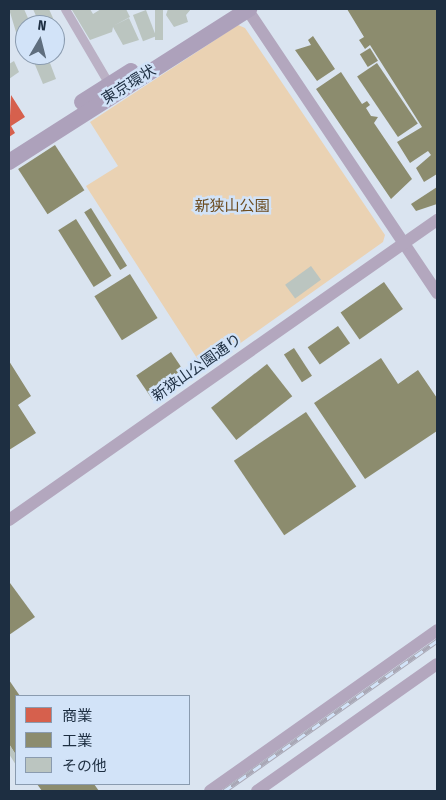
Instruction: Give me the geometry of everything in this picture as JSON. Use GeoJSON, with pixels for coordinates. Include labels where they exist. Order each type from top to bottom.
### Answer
{"type":"FeatureCollection","features":[{"type":"Feature","properties":{"kind":"highway","name":"東京環状"},"geometry":{"type":"LineString","coordinates":[[9,149],[109,84],[231,9]]}},
{"type":"Feature","properties":{"kind":"highway","name":"東京環状"},"geometry":{"type":"LineString","coordinates":[[9,162],[248,9]]}},
{"type":"Feature","properties":{"kind":"street"},"geometry":{"type":"LineString","coordinates":[[65,9],[109,84]]}},
{"type":"Feature","properties":{"kind":"street"},"geometry":{"type":"LineString","coordinates":[[248,9],[437,293]]}},
{"type":"Feature","properties":{"kind":"street","name":"新狭山公園通り"},"geometry":{"type":"LineString","coordinates":[[9,520],[437,220]]}},
{"type":"Feature","properties":{"kind":"street"},"geometry":{"type":"LineString","coordinates":[[210,791],[437,630]]}},
{"type":"Feature","properties":{"kind":"street"},"geometry":{"type":"LineString","coordinates":[[257,791],[437,664]]}},
{"type":"Feature","properties":{"kind":"green space","name":"新狭山公園"},"geometry":{"type":"Polygon","coordinates":[[[238,25],[245,28],[385,235],[383,242],[204,369],[86,186],[118,166],[90,122],[238,25]]]}},
{"type":"Feature","properties":{"kind":"building: 商業"},"geometry":{"type":"Polygon","coordinates":[[[11,95],[25,117],[11,126],[15,133],[9,137],[11,95]]]}},
{"type":"Feature","properties":{"kind":"building: 工業"},"geometry":{"type":"Polygon","coordinates":[[[347,9],[437,9],[437,174],[424,182],[416,168],[431,155],[428,151],[410,163],[397,142],[422,127],[370,45],[365,49],[359,40],[364,37],[347,9]]]}},
{"type":"Feature","properties":{"kind":"building: 工業"},"geometry":{"type":"Polygon","coordinates":[[[313,36],[335,69],[317,81],[295,50],[311,45],[308,40],[313,36]]]}},
{"type":"Feature","properties":{"kind":"building: 工業"},"geometry":{"type":"Polygon","coordinates":[[[370,48],[378,61],[368,67],[360,54],[370,48]]]}},
{"type":"Feature","properties":{"kind":"building: 工業"},"geometry":{"type":"Polygon","coordinates":[[[377,63],[418,124],[398,137],[357,76],[377,63]]]}},
{"type":"Feature","properties":{"kind":"building: 工業"},"geometry":{"type":"Polygon","coordinates":[[[341,72],[362,104],[367,101],[370,105],[366,108],[371,116],[378,117],[374,123],[412,179],[391,199],[316,89],[341,72]]]}},
{"type":"Feature","properties":{"kind":"building: 工業"},"geometry":{"type":"Polygon","coordinates":[[[55,145],[84,190],[48,214],[18,169],[55,145]]]}},
{"type":"Feature","properties":{"kind":"building: 工業"},"geometry":{"type":"Polygon","coordinates":[[[437,187],[437,204],[416,211],[411,204],[437,187]]]}},
{"type":"Feature","properties":{"kind":"building: 工業"},"geometry":{"type":"Polygon","coordinates":[[[91,208],[127,266],[120,270],[84,212],[91,208]]]}},
{"type":"Feature","properties":{"kind":"building: 工業"},"geometry":{"type":"Polygon","coordinates":[[[76,219],[112,276],[94,287],[58,230],[76,219]]]}},
{"type":"Feature","properties":{"kind":"building: 工業"},"geometry":{"type":"Polygon","coordinates":[[[130,274],[158,318],[122,340],[94,296],[130,274]]]}},
{"type":"Feature","properties":{"kind":"building: 工業"},"geometry":{"type":"Polygon","coordinates":[[[384,282],[403,309],[360,339],[341,312],[384,282]]]}},
{"type":"Feature","properties":{"kind":"building: 工業"},"geometry":{"type":"Polygon","coordinates":[[[338,326],[350,343],[320,364],[308,347],[338,326]]]}},
{"type":"Feature","properties":{"kind":"building: 工業"},"geometry":{"type":"Polygon","coordinates":[[[294,348],[312,376],[302,382],[284,355],[294,348]]]}},
{"type":"Feature","properties":{"kind":"building: 工業"},"geometry":{"type":"Polygon","coordinates":[[[171,352],[187,376],[152,400],[136,375],[171,352]]]}},
{"type":"Feature","properties":{"kind":"building: 工業"},"geometry":{"type":"Polygon","coordinates":[[[381,358],[398,384],[418,370],[437,398],[437,431],[365,479],[314,403],[381,358]]]}},
{"type":"Feature","properties":{"kind":"building: 工業"},"geometry":{"type":"Polygon","coordinates":[[[9,361],[31,396],[18,405],[36,433],[9,450],[9,361]]]}},
{"type":"Feature","properties":{"kind":"building: 工業"},"geometry":{"type":"Polygon","coordinates":[[[267,364],[292,396],[236,440],[211,408],[267,364]]]}},
{"type":"Feature","properties":{"kind":"building: 工業"},"geometry":{"type":"Polygon","coordinates":[[[306,412],[356,487],[284,535],[234,461],[306,412]]]}},
{"type":"Feature","properties":{"kind":"building: 工業"},"geometry":{"type":"Polygon","coordinates":[[[9,584],[35,617],[9,635],[9,584]]]}},
{"type":"Feature","properties":{"kind":"building: 工業"},"geometry":{"type":"Polygon","coordinates":[[[9,680],[19,695],[15,695],[15,753],[9,744],[9,680]]]}},
{"type":"Feature","properties":{"kind":"building: 工業"},"geometry":{"type":"Polygon","coordinates":[[[38,785],[95,785],[99,791],[42,791],[38,785]]]}},
{"type":"Feature","properties":{"kind":"building: その他"},"geometry":{"type":"Polygon","coordinates":[[[9,9],[24,9],[27,15],[15,15],[15,29],[9,9]]]}},
{"type":"Feature","properties":{"kind":"building: その他"},"geometry":{"type":"Polygon","coordinates":[[[33,9],[49,9],[52,15],[36,15],[33,9]]]}},
{"type":"Feature","properties":{"kind":"building: その他"},"geometry":{"type":"Polygon","coordinates":[[[90,9],[93,14],[101,9],[126,9],[130,17],[115,25],[129,18],[139,40],[123,45],[113,27],[112,32],[90,40],[72,10],[90,9]]]}},
{"type":"Feature","properties":{"kind":"building: その他"},"geometry":{"type":"Polygon","coordinates":[[[155,9],[163,9],[163,40],[155,40],[155,9]]]}},
{"type":"Feature","properties":{"kind":"building: その他"},"geometry":{"type":"Polygon","coordinates":[[[168,9],[191,9],[186,15],[188,22],[174,27],[166,15],[168,9]]]}},
{"type":"Feature","properties":{"kind":"building: その他"},"geometry":{"type":"Polygon","coordinates":[[[146,10],[156,36],[143,41],[133,15],[146,10]]]}},
{"type":"Feature","properties":{"kind":"building: その他"},"geometry":{"type":"Polygon","coordinates":[[[14,61],[19,72],[9,79],[9,64],[14,61]]]}},
{"type":"Feature","properties":{"kind":"building: その他"},"geometry":{"type":"Polygon","coordinates":[[[35,65],[51,65],[56,79],[43,84],[35,65]]]}},
{"type":"Feature","properties":{"kind":"building: その他"},"geometry":{"type":"Polygon","coordinates":[[[311,266],[321,280],[295,299],[285,285],[311,266]]]}},
{"type":"Feature","properties":{"kind":"building: その他"},"geometry":{"type":"Polygon","coordinates":[[[9,744],[15,753],[15,763],[9,754],[9,744]]]}},
{"type":"Feature","properties":{"kind":"railway"},"geometry":{"type":"LineString","coordinates":[[224,791],[437,641]]}}]}
